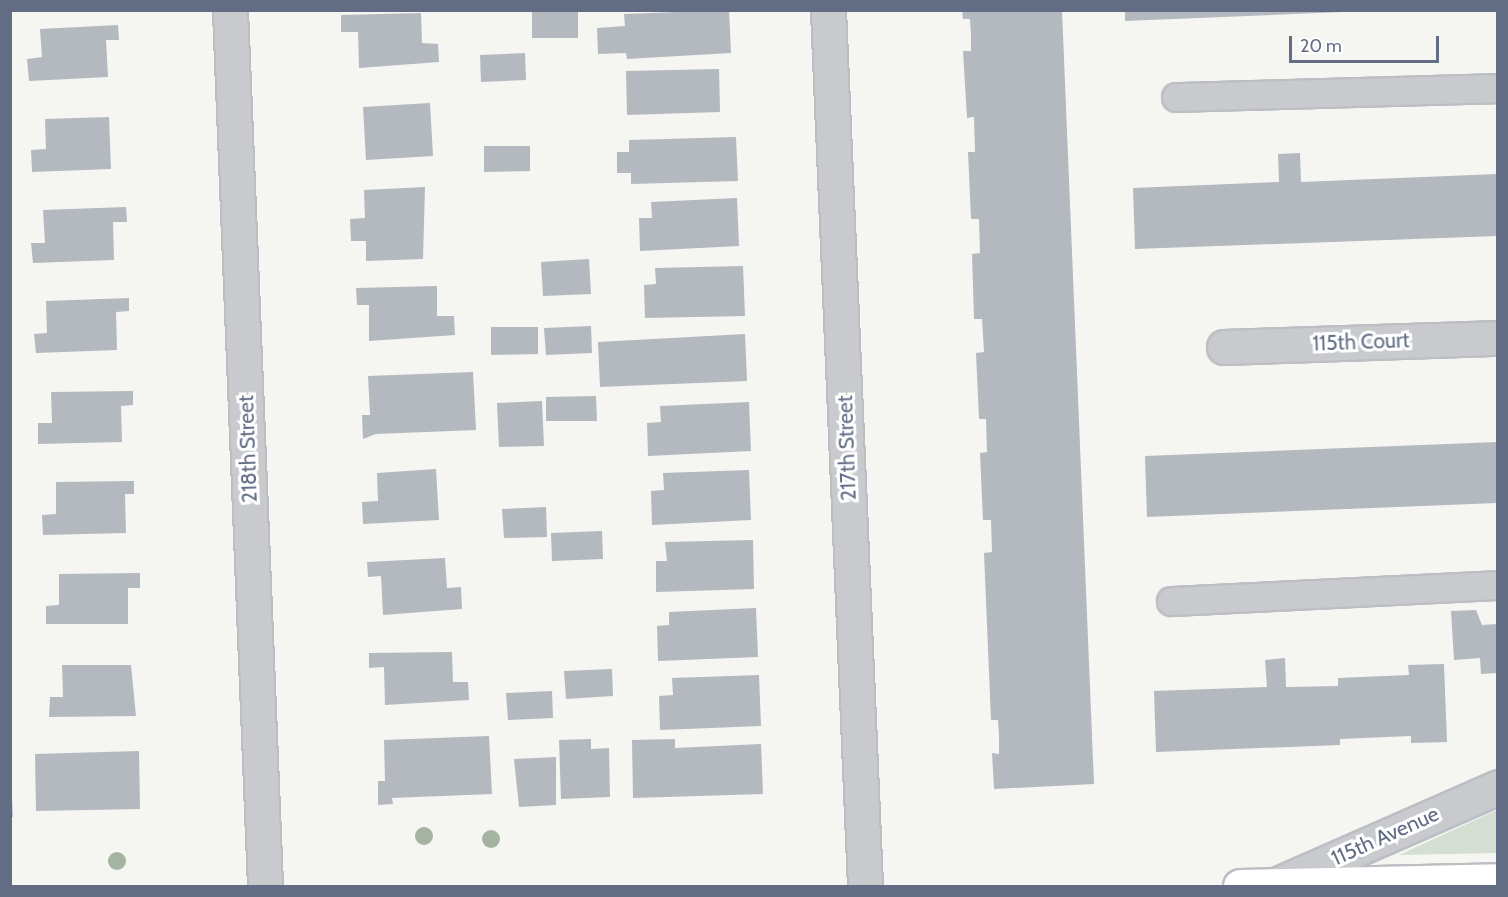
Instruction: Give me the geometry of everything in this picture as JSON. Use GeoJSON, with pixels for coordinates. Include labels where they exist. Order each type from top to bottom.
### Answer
{"type":"FeatureCollection","features":[{"type":"Feature","properties":{"kind":"main road","name":"115th Avenue"},"geometry":{"type":"LineString","coordinates":[[1240,886],[1480,882]]}},
{"type":"Feature","properties":{"kind":"street","name":"218th Street"},"geometry":{"type":"LineString","coordinates":[[230,10],[266,886]]}},
{"type":"Feature","properties":{"kind":"street","name":"217th Street"},"geometry":{"type":"LineString","coordinates":[[828,10],[865,886]]}},
{"type":"Feature","properties":{"kind":"street","name":"115th Court"},"geometry":{"type":"LineString","coordinates":[[1224,347],[1497,338]]}},
{"type":"Feature","properties":{"kind":"street","name":"115th Avenue"},"geometry":{"type":"LineString","coordinates":[[1273,886],[1497,787]]}},
{"type":"Feature","properties":{"kind":"lane"},"geometry":{"type":"LineString","coordinates":[[1176,97],[1497,88]]}},
{"type":"Feature","properties":{"kind":"lane"},"geometry":{"type":"LineString","coordinates":[[1171,601],[1497,585]]}},
{"type":"Feature","properties":{"kind":"shaded area"},"geometry":{"type":"Polygon","coordinates":[[[1497,810],[1497,853],[1399,855],[1497,810]]]}},
{"type":"Feature","properties":{"kind":"building"},"geometry":{"type":"Polygon","coordinates":[[[532,10],[578,10],[578,38],[532,38],[532,10]]]}},
{"type":"Feature","properties":{"kind":"building"},"geometry":{"type":"Polygon","coordinates":[[[729,10],[731,53],[627,59],[626,53],[598,54],[597,28],[625,26],[624,14],[729,10]]]}},
{"type":"Feature","properties":{"kind":"building"},"geometry":{"type":"Polygon","coordinates":[[[962,10],[1062,10],[1094,784],[994,789],[992,753],[999,754],[999,736],[998,720],[991,720],[984,553],[992,552],[991,520],[983,520],[980,453],[987,452],[986,419],[979,419],[976,353],[984,352],[982,319],[974,319],[972,254],[980,253],[979,219],[971,219],[968,152],[975,152],[974,117],[967,118],[963,51],[971,51],[971,35],[970,19],[963,19],[962,10]]]}},
{"type":"Feature","properties":{"kind":"building"},"geometry":{"type":"Polygon","coordinates":[[[1125,10],[1342,10],[1342,12],[1125,21],[1125,10]]]}},
{"type":"Feature","properties":{"kind":"building"},"geometry":{"type":"Polygon","coordinates":[[[421,13],[422,43],[438,44],[439,62],[359,68],[358,32],[341,32],[341,15],[421,13]]]}},
{"type":"Feature","properties":{"kind":"building"},"geometry":{"type":"Polygon","coordinates":[[[118,25],[119,40],[106,40],[108,77],[29,81],[27,59],[42,57],[40,29],[118,25]]]}},
{"type":"Feature","properties":{"kind":"building"},"geometry":{"type":"Polygon","coordinates":[[[525,53],[526,80],[481,82],[480,55],[525,53]]]}},
{"type":"Feature","properties":{"kind":"building"},"geometry":{"type":"Polygon","coordinates":[[[719,69],[720,112],[627,115],[626,71],[719,69]]]}},
{"type":"Feature","properties":{"kind":"building"},"geometry":{"type":"Polygon","coordinates":[[[430,103],[433,156],[366,160],[363,107],[430,103]]]}},
{"type":"Feature","properties":{"kind":"building"},"geometry":{"type":"Polygon","coordinates":[[[109,117],[111,169],[32,172],[31,150],[46,149],[45,119],[109,117]]]}},
{"type":"Feature","properties":{"kind":"building"},"geometry":{"type":"Polygon","coordinates":[[[736,137],[738,181],[631,184],[631,173],[617,173],[617,152],[629,152],[629,140],[736,137]]]}},
{"type":"Feature","properties":{"kind":"building"},"geometry":{"type":"Polygon","coordinates":[[[484,146],[530,146],[530,171],[484,172],[484,146]]]}},
{"type":"Feature","properties":{"kind":"building"},"geometry":{"type":"Polygon","coordinates":[[[1300,153],[1301,182],[1497,174],[1497,236],[1135,249],[1133,188],[1279,182],[1278,154],[1300,153]]]}},
{"type":"Feature","properties":{"kind":"building"},"geometry":{"type":"Polygon","coordinates":[[[425,187],[423,259],[366,261],[366,241],[351,241],[350,219],[365,218],[364,190],[425,187]]]}},
{"type":"Feature","properties":{"kind":"building"},"geometry":{"type":"Polygon","coordinates":[[[737,198],[739,246],[640,251],[639,218],[652,218],[651,202],[737,198]]]}},
{"type":"Feature","properties":{"kind":"building"},"geometry":{"type":"Polygon","coordinates":[[[126,207],[127,222],[113,222],[114,260],[33,263],[31,243],[45,243],[43,210],[126,207]]]}},
{"type":"Feature","properties":{"kind":"building"},"geometry":{"type":"Polygon","coordinates":[[[589,259],[591,294],[543,296],[541,262],[589,259]]]}},
{"type":"Feature","properties":{"kind":"building"},"geometry":{"type":"Polygon","coordinates":[[[743,266],[745,316],[645,318],[644,285],[656,284],[655,268],[743,266]]]}},
{"type":"Feature","properties":{"kind":"building"},"geometry":{"type":"Polygon","coordinates":[[[437,286],[437,316],[454,316],[455,335],[369,341],[369,305],[357,305],[356,288],[437,286]]]}},
{"type":"Feature","properties":{"kind":"building"},"geometry":{"type":"Polygon","coordinates":[[[129,298],[129,311],[116,312],[117,350],[36,353],[34,334],[47,333],[46,301],[129,298]]]}},
{"type":"Feature","properties":{"kind":"building"},"geometry":{"type":"Polygon","coordinates":[[[591,326],[592,353],[546,355],[544,328],[591,326]]]}},
{"type":"Feature","properties":{"kind":"building"},"geometry":{"type":"Polygon","coordinates":[[[491,327],[538,327],[538,354],[491,355],[491,327]]]}},
{"type":"Feature","properties":{"kind":"building"},"geometry":{"type":"Polygon","coordinates":[[[745,334],[747,381],[600,387],[598,342],[745,334]]]}},
{"type":"Feature","properties":{"kind":"building"},"geometry":{"type":"Polygon","coordinates":[[[473,372],[476,430],[376,434],[363,439],[362,415],[370,415],[368,376],[473,372]]]}},
{"type":"Feature","properties":{"kind":"building"},"geometry":{"type":"Polygon","coordinates":[[[133,391],[133,405],[121,406],[122,442],[38,444],[38,423],[52,423],[51,392],[133,391]]]}},
{"type":"Feature","properties":{"kind":"building"},"geometry":{"type":"Polygon","coordinates":[[[596,396],[597,421],[546,421],[546,397],[596,396]]]}},
{"type":"Feature","properties":{"kind":"building"},"geometry":{"type":"Polygon","coordinates":[[[542,401],[544,446],[499,447],[497,403],[542,401]]]}},
{"type":"Feature","properties":{"kind":"building"},"geometry":{"type":"Polygon","coordinates":[[[749,402],[751,451],[648,456],[647,423],[661,422],[660,406],[749,402]]]}},
{"type":"Feature","properties":{"kind":"building"},"geometry":{"type":"Polygon","coordinates":[[[1497,442],[1497,503],[1147,517],[1145,456],[1497,442]]]}},
{"type":"Feature","properties":{"kind":"building"},"geometry":{"type":"Polygon","coordinates":[[[436,469],[439,520],[363,524],[362,502],[378,501],[377,473],[436,469]]]}},
{"type":"Feature","properties":{"kind":"building"},"geometry":{"type":"Polygon","coordinates":[[[749,470],[751,520],[652,525],[651,491],[664,490],[663,473],[749,470]]]}},
{"type":"Feature","properties":{"kind":"building"},"geometry":{"type":"Polygon","coordinates":[[[134,481],[134,494],[125,494],[126,533],[43,535],[42,515],[56,514],[56,482],[134,481]]]}},
{"type":"Feature","properties":{"kind":"building"},"geometry":{"type":"Polygon","coordinates":[[[546,507],[547,537],[504,538],[502,509],[546,507]]]}},
{"type":"Feature","properties":{"kind":"building"},"geometry":{"type":"Polygon","coordinates":[[[602,531],[603,559],[552,561],[551,533],[602,531]]]}},
{"type":"Feature","properties":{"kind":"building"},"geometry":{"type":"Polygon","coordinates":[[[753,540],[754,589],[656,592],[656,561],[667,561],[665,542],[753,540]]]}},
{"type":"Feature","properties":{"kind":"building"},"geometry":{"type":"Polygon","coordinates":[[[445,558],[447,588],[461,587],[462,609],[383,615],[381,576],[368,577],[367,562],[445,558]]]}},
{"type":"Feature","properties":{"kind":"building"},"geometry":{"type":"Polygon","coordinates":[[[140,573],[140,588],[128,588],[128,624],[46,624],[46,606],[59,605],[59,574],[140,573]]]}},
{"type":"Feature","properties":{"kind":"building"},"geometry":{"type":"Polygon","coordinates":[[[756,608],[758,657],[658,661],[657,626],[669,625],[669,612],[756,608]]]}},
{"type":"Feature","properties":{"kind":"building"},"geometry":{"type":"Polygon","coordinates":[[[1476,610],[1482,625],[1497,624],[1497,673],[1481,674],[1480,658],[1454,660],[1451,611],[1476,610]]]}},
{"type":"Feature","properties":{"kind":"building"},"geometry":{"type":"Polygon","coordinates":[[[452,652],[453,682],[468,682],[469,700],[385,705],[384,667],[369,668],[369,653],[452,652]]]}},
{"type":"Feature","properties":{"kind":"building"},"geometry":{"type":"Polygon","coordinates":[[[1285,658],[1286,687],[1338,686],[1338,678],[1409,675],[1408,665],[1444,664],[1447,742],[1411,743],[1411,736],[1340,739],[1340,745],[1156,752],[1154,691],[1267,687],[1265,660],[1285,658]]]}},
{"type":"Feature","properties":{"kind":"building"},"geometry":{"type":"Polygon","coordinates":[[[62,665],[131,665],[136,716],[49,717],[50,697],[63,697],[62,665]]]}},
{"type":"Feature","properties":{"kind":"building"},"geometry":{"type":"Polygon","coordinates":[[[612,669],[613,696],[566,699],[564,671],[612,669]]]}},
{"type":"Feature","properties":{"kind":"building"},"geometry":{"type":"Polygon","coordinates":[[[759,675],[761,726],[660,730],[659,696],[673,695],[672,678],[759,675]]]}},
{"type":"Feature","properties":{"kind":"building"},"geometry":{"type":"Polygon","coordinates":[[[552,691],[553,718],[508,720],[506,693],[552,691]]]}},
{"type":"Feature","properties":{"kind":"building"},"geometry":{"type":"Polygon","coordinates":[[[489,736],[492,794],[392,798],[393,804],[378,805],[378,781],[385,781],[384,740],[489,736]]]}},
{"type":"Feature","properties":{"kind":"building"},"geometry":{"type":"Polygon","coordinates":[[[591,739],[591,749],[609,748],[610,797],[561,799],[559,740],[591,739]]]}},
{"type":"Feature","properties":{"kind":"building"},"geometry":{"type":"Polygon","coordinates":[[[675,739],[675,748],[761,744],[763,794],[633,798],[632,740],[675,739]]]}},
{"type":"Feature","properties":{"kind":"building"},"geometry":{"type":"Polygon","coordinates":[[[139,751],[140,809],[36,811],[35,754],[139,751]]]}},
{"type":"Feature","properties":{"kind":"building"},"geometry":{"type":"Polygon","coordinates":[[[556,757],[556,805],[519,807],[514,759],[556,757]]]}},
{"type":"Feature","properties":{"kind":"building"},"geometry":{"type":"Polygon","coordinates":[[[10,799],[12,799],[13,817],[10,817],[10,799]]]}}]}
